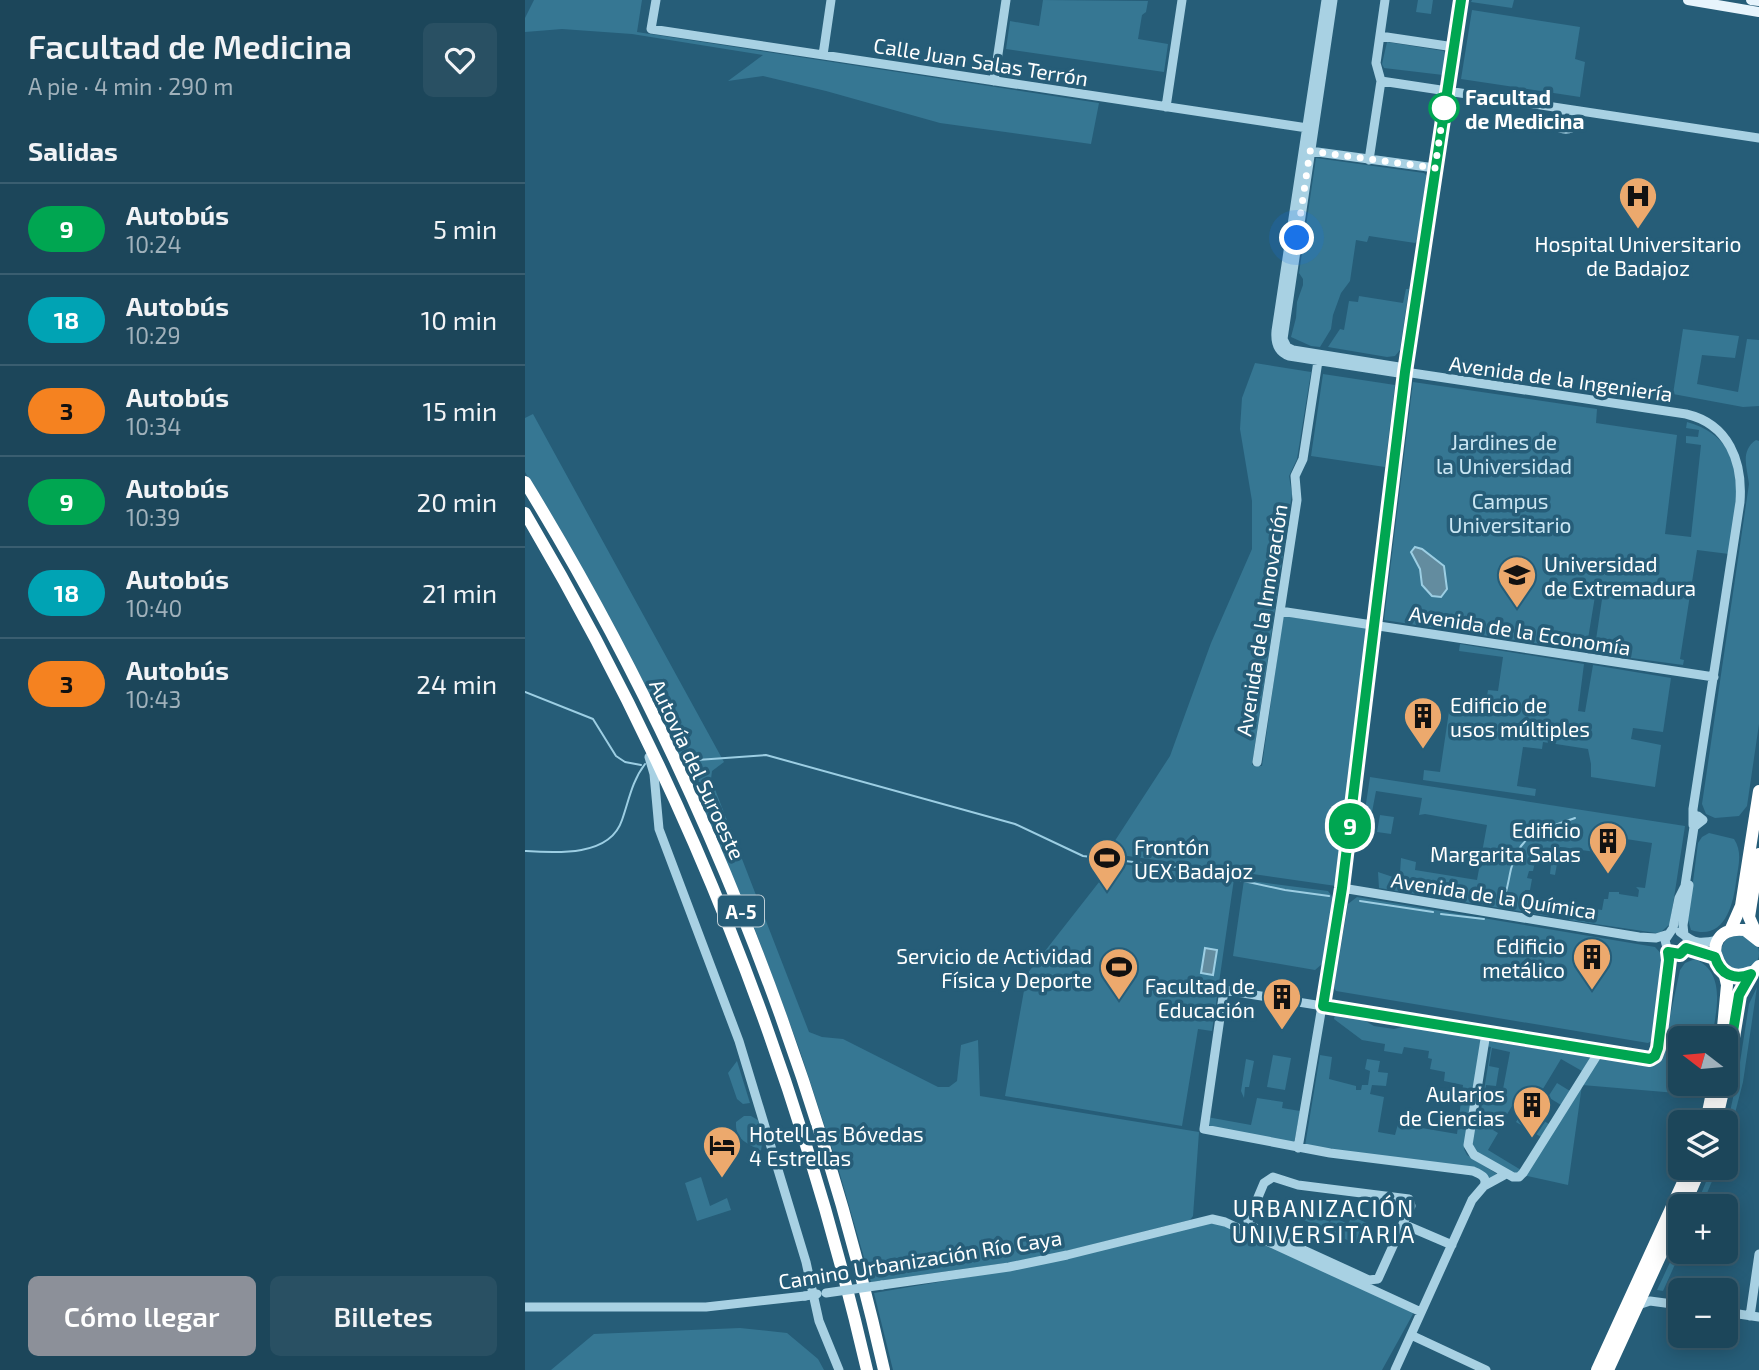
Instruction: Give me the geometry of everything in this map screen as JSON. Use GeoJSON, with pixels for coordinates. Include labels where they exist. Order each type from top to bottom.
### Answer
{"type":"FeatureCollection","features":[{"type":"Feature","properties":{"kind":"highway","name":"Autovía del Suroeste"},"geometry":{"type":"LineString","coordinates":[[525,482],[574,564],[632,672],[699,812],[742,914],[796,1056],[823,1141],[846,1219],[884,1370]]}},
{"type":"Feature","properties":{"kind":"highway","name":"Autovía del Suroeste"},"geometry":{"type":"LineString","coordinates":[[525,513],[590,626],[706,870],[780,1059],[832,1228],[867,1370]]}},
{"type":"Feature","properties":{"kind":"highway"},"geometry":{"type":"LineString","coordinates":[[1723,1026],[1727,985],[1724,972],[1715,957],[1719,940],[1730,931],[1741,906],[1759,791]]}},
{"type":"Feature","properties":{"kind":"highway"},"geometry":{"type":"LineString","coordinates":[[1758,940],[1749,917],[1759,854]]}},
{"type":"Feature","properties":{"kind":"highway"},"geometry":{"type":"LineString","coordinates":[[1730,931],[1745,930],[1758,940]]}},
{"type":"Feature","properties":{"kind":"highway"},"geometry":{"type":"LineString","coordinates":[[1724,972],[1737,977],[1757,969]]}},
{"type":"Feature","properties":{"kind":"highway"},"geometry":{"type":"LineString","coordinates":[[1734,1026],[1739,995],[1757,969]]}},
{"type":"Feature","properties":{"kind":"highway"},"geometry":{"type":"LineString","coordinates":[[1597,1370],[1684,1180]]}},
{"type":"Feature","properties":{"kind":"highway"},"geometry":{"type":"LineString","coordinates":[[1608,1370],[1644,1303],[1668,1243]]}},
{"type":"Feature","properties":{"kind":"main road"},"geometry":{"type":"LineString","coordinates":[[1688,0],[1759,12]]}},
{"type":"Feature","properties":{"kind":"main road"},"geometry":{"type":"LineString","coordinates":[[1751,0],[1759,1]]}},
{"type":"Feature","properties":{"kind":"street","name":"Calle Juan Salas Terrón"},"geometry":{"type":"LineString","coordinates":[[656,0],[651,29],[1310,129]]}},
{"type":"Feature","properties":{"kind":"street"},"geometry":{"type":"LineString","coordinates":[[823,55],[831,0]]}},
{"type":"Feature","properties":{"kind":"street"},"geometry":{"type":"LineString","coordinates":[[994,81],[1006,0]]}},
{"type":"Feature","properties":{"kind":"street"},"geometry":{"type":"LineString","coordinates":[[1166,107],[1182,0]]}},
{"type":"Feature","properties":{"kind":"street"},"geometry":{"type":"LineString","coordinates":[[1326,0],[1310,129],[1310,151],[1283,335],[1284,344],[1293,351],[1405,371]]}},
{"type":"Feature","properties":{"kind":"street"},"geometry":{"type":"LineString","coordinates":[[1333,0],[1275,339],[1279,349],[1286,355],[1405,371]]}},
{"type":"Feature","properties":{"kind":"street"},"geometry":{"type":"LineString","coordinates":[[1369,160],[1381,81],[1376,63],[1385,0]]}},
{"type":"Feature","properties":{"kind":"street"},"geometry":{"type":"LineString","coordinates":[[1298,1148],[1342,888],[1405,371],[1461,0]]}},
{"type":"Feature","properties":{"kind":"street"},"geometry":{"type":"LineString","coordinates":[[1380,36],[1454,47]]}},
{"type":"Feature","properties":{"kind":"street"},"geometry":{"type":"LineString","coordinates":[[1381,81],[1759,138]]}},
{"type":"Feature","properties":{"kind":"street"},"geometry":{"type":"LineString","coordinates":[[1310,151],[1435,168]]}},
{"type":"Feature","properties":{"kind":"street","name":"Avenida de la Innovación"},"geometry":{"type":"LineString","coordinates":[[1257,762],[1297,500],[1295,476],[1303,458],[1318,361]]}},
{"type":"Feature","properties":{"kind":"street","name":"Avenida de la Ingeniería"},"geometry":{"type":"LineString","coordinates":[[1405,371],[1686,414],[1711,423],[1726,438],[1734,453],[1741,487],[1714,677]]}},
{"type":"Feature","properties":{"kind":"street","name":"Avenida de la Economía"},"geometry":{"type":"LineString","coordinates":[[1280,611],[1714,677]]}},
{"type":"Feature","properties":{"kind":"street"},"geometry":{"type":"LineString","coordinates":[[1484,1186],[1486,1181],[1483,1176],[1473,1171],[1298,1148],[1204,1129],[1224,990],[1599,1052],[1647,1059],[1655,1056],[1669,960],[1665,940],[1670,933],[1685,886],[1693,832],[1692,815],[1714,677]]}},
{"type":"Feature","properties":{"kind":"street"},"geometry":{"type":"LineString","coordinates":[[641,729],[654,774],[659,828],[742,1053],[806,1262],[819,1321],[839,1370]]}},
{"type":"Feature","properties":{"kind":"street"},"geometry":{"type":"LineString","coordinates":[[1666,950],[1680,954],[1686,941],[1683,925],[1700,820],[1695,801]]}},
{"type":"Feature","properties":{"kind":"street"},"geometry":{"type":"LineString","coordinates":[[1693,832],[1700,820]]}},
{"type":"Feature","properties":{"kind":"street","name":"Avenida de la Química"},"geometry":{"type":"LineString","coordinates":[[1342,888],[1640,937],[1655,938],[1670,933]]}},
{"type":"Feature","properties":{"kind":"street"},"geometry":{"type":"LineString","coordinates":[[1670,933],[1679,932],[1686,941],[1715,957]]}},
{"type":"Feature","properties":{"kind":"street","name":"Avenida de la Química"},"geometry":{"type":"LineString","coordinates":[[1640,937],[1666,950]]}},
{"type":"Feature","properties":{"kind":"street"},"geometry":{"type":"LineString","coordinates":[[1686,941],[1704,943],[1719,940]]}},
{"type":"Feature","properties":{"kind":"street"},"geometry":{"type":"LineString","coordinates":[[1486,1033],[1468,1145],[1474,1155],[1516,1178],[1523,1173],[1599,1052]]}},
{"type":"Feature","properties":{"kind":"street"},"geometry":{"type":"LineString","coordinates":[[1395,1370],[1472,1200],[1484,1186],[1506,1174]]}},
{"type":"Feature","properties":{"kind":"street"},"geometry":{"type":"LineString","coordinates":[[1275,1176],[1299,1185],[1406,1198],[1411,1205],[1403,1224],[1379,1277],[1373,1281],[1250,1226],[1248,1222],[1264,1182],[1275,1176]]}},
{"type":"Feature","properties":{"kind":"street","name":"Camino Urbanización Río Caya"},"geometry":{"type":"LineString","coordinates":[[525,1307],[694,1308],[805,1296],[1021,1265],[1212,1219],[1225,1222],[1421,1312]]}},
{"type":"Feature","properties":{"kind":"street"},"geometry":{"type":"LineString","coordinates":[[1403,1224],[1452,1245]]}},
{"type":"Feature","properties":{"kind":"street"},"geometry":{"type":"LineString","coordinates":[[1754,1316],[1759,1254]]}},
{"type":"Feature","properties":{"kind":"street"},"geometry":{"type":"LineString","coordinates":[[1644,1303],[1668,1304]]}},
{"type":"Feature","properties":{"kind":"street"},"geometry":{"type":"LineString","coordinates":[[1411,1335],[1486,1370]]}},
{"type":"Feature","properties":{"kind":"green space"},"geometry":{"type":"Polygon","coordinates":[[[534,0],[642,0],[637,32],[1099,103],[1091,144],[940,123],[763,76],[728,81],[763,55],[632,34],[562,29],[525,32],[525,18],[534,0]]]}},
{"type":"Feature","properties":{"kind":"green space"},"geometry":{"type":"Polygon","coordinates":[[[1043,0],[1148,1],[1146,12],[1142,15],[1138,39],[1168,44],[1164,72],[1006,49],[1010,21],[1039,26],[1043,0]]]}},
{"type":"Feature","properties":{"kind":"green space"},"geometry":{"type":"Polygon","coordinates":[[[1418,0],[1433,0],[1431,14],[1416,12],[1418,0]]]}},
{"type":"Feature","properties":{"kind":"green space"},"geometry":{"type":"Polygon","coordinates":[[[1514,0],[1512,8],[1471,2],[1514,0]]]}},
{"type":"Feature","properties":{"kind":"green space"},"geometry":{"type":"Polygon","coordinates":[[[1472,10],[1580,27],[1575,59],[1585,62],[1580,97],[1461,79],[1472,10]]]}},
{"type":"Feature","properties":{"kind":"green space"},"geometry":{"type":"Polygon","coordinates":[[[1387,42],[1444,51],[1446,54],[1443,75],[1384,68],[1382,64],[1387,42]]]}},
{"type":"Feature","properties":{"kind":"green space"},"geometry":{"type":"Polygon","coordinates":[[[1316,158],[1424,173],[1427,176],[1415,243],[1369,236],[1367,242],[1356,240],[1350,281],[1341,293],[1331,329],[1320,347],[1291,337],[1303,285],[1299,273],[1316,158]]]}},
{"type":"Feature","properties":{"kind":"green space"},"geometry":{"type":"Polygon","coordinates":[[[1406,289],[1409,289],[1400,350],[1395,356],[1328,347],[1340,329],[1344,330],[1349,301],[1358,302],[1359,296],[1403,303],[1406,289]]]}},
{"type":"Feature","properties":{"kind":"green space"},"geometry":{"type":"Polygon","coordinates":[[[1683,329],[1739,336],[1735,358],[1702,355],[1697,384],[1738,392],[1747,339],[1759,340],[1759,406],[1743,407],[1673,394],[1683,329]]]}},
{"type":"Feature","properties":{"kind":"green space"},"geometry":{"type":"Polygon","coordinates":[[[1255,363],[1311,372],[1297,459],[1289,476],[1292,494],[1252,765],[1262,766],[1283,616],[1367,628],[1336,886],[1107,853],[1170,756],[1211,643],[1252,549],[1252,501],[1240,429],[1242,398],[1255,363]]]}},
{"type":"Feature","properties":{"kind":"green space"},"geometry":{"type":"Polygon","coordinates":[[[1323,374],[1395,385],[1385,467],[1311,456],[1323,374]]]}},
{"type":"Feature","properties":{"kind":"green space","name":"Campus Universitario"},"geometry":{"type":"Polygon","coordinates":[[[1413,382],[1597,409],[1596,423],[1677,435],[1665,534],[1691,537],[1701,445],[1686,443],[1686,436],[1698,437],[1699,430],[1686,428],[1687,422],[1708,431],[1722,443],[1731,458],[1735,476],[1735,514],[1729,554],[1697,550],[1680,659],[1684,660],[1683,665],[1594,653],[1604,586],[1597,584],[1586,651],[1384,620],[1413,382]]]}},
{"type":"Feature","properties":{"kind":"green space"},"geometry":{"type":"Polygon","coordinates":[[[533,414],[724,762],[712,771],[711,779],[809,1032],[822,1037],[843,1039],[938,1087],[949,1087],[957,1081],[961,1045],[978,1040],[980,1096],[1199,1132],[1193,1216],[1190,1220],[1034,1259],[871,1282],[837,1164],[800,1051],[754,927],[664,723],[590,582],[525,472],[525,418],[533,414]]]}},
{"type":"Feature","properties":{"kind":"green space"},"geometry":{"type":"Polygon","coordinates":[[[1756,440],[1759,441],[1759,724],[1747,806],[1739,816],[1715,818],[1706,814],[1702,804],[1749,484],[1746,454],[1756,440]]]}},
{"type":"Feature","properties":{"kind":"green space"},"geometry":{"type":"Polygon","coordinates":[[[1460,644],[1584,664],[1578,711],[1585,712],[1593,665],[1671,678],[1663,732],[1633,728],[1631,739],[1661,745],[1655,787],[1591,777],[1588,749],[1543,742],[1542,749],[1523,747],[1517,786],[1536,789],[1535,796],[1423,780],[1424,770],[1440,772],[1451,698],[1486,703],[1488,690],[1498,691],[1503,657],[1459,651],[1460,644]]]}},
{"type":"Feature","properties":{"kind":"green space"},"geometry":{"type":"Polygon","coordinates":[[[1370,777],[1685,826],[1670,924],[1656,933],[1569,920],[1571,905],[1602,910],[1604,899],[1608,899],[1609,892],[1638,897],[1639,890],[1636,887],[1645,888],[1652,843],[1613,837],[1610,854],[1560,847],[1555,875],[1550,874],[1551,864],[1535,862],[1533,871],[1529,871],[1527,878],[1532,879],[1530,890],[1525,890],[1524,898],[1550,903],[1548,916],[1379,888],[1378,872],[1393,877],[1394,874],[1400,873],[1401,858],[1416,862],[1415,870],[1477,880],[1487,825],[1419,815],[1422,798],[1376,791],[1372,812],[1365,810],[1370,777]]]}},
{"type":"Feature","properties":{"kind":"green space"},"geometry":{"type":"Polygon","coordinates":[[[1380,815],[1394,817],[1391,834],[1377,832],[1380,815]]]}},
{"type":"Feature","properties":{"kind":"green space"},"geometry":{"type":"Polygon","coordinates":[[[1709,833],[1734,839],[1739,860],[1735,891],[1725,919],[1712,931],[1702,932],[1691,930],[1688,920],[1698,843],[1709,833]]]}},
{"type":"Feature","properties":{"kind":"green space","name":"Servicio de Actividad Física y Deporte"},"geometry":{"type":"Polygon","coordinates":[[[1114,863],[1234,879],[1212,1031],[1198,1029],[1182,1126],[1005,1096],[1027,974],[1114,863]]]}},
{"type":"Feature","properties":{"kind":"green space"},"geometry":{"type":"Polygon","coordinates":[[[1244,880],[1328,891],[1334,899],[1322,964],[1315,970],[1233,956],[1244,880]]]}},
{"type":"Feature","properties":{"kind":"green space"},"geometry":{"type":"Polygon","coordinates":[[[1357,897],[1655,947],[1664,957],[1665,965],[1653,1040],[1648,1043],[1336,991],[1334,988],[1348,904],[1357,897]]]}},
{"type":"Feature","properties":{"kind":"green space"},"geometry":{"type":"Polygon","coordinates":[[[1740,934],[1753,940],[1759,953],[1753,966],[1740,972],[1727,966],[1721,953],[1727,940],[1740,934]]]}},
{"type":"Feature","properties":{"kind":"green space"},"geometry":{"type":"Polygon","coordinates":[[[1695,959],[1712,973],[1717,994],[1714,1026],[1668,1026],[1680,970],[1685,963],[1695,959]]]}},
{"type":"Feature","properties":{"kind":"green space"},"geometry":{"type":"Polygon","coordinates":[[[1757,987],[1743,1082],[1736,1110],[1730,1110],[1733,1096],[1738,1096],[1738,1075],[1749,1004],[1757,987]]]}},
{"type":"Feature","properties":{"kind":"green space"},"geometry":{"type":"Polygon","coordinates":[[[1335,1014],[1362,1019],[1374,1026],[1394,1029],[1407,1026],[1481,1038],[1464,1149],[1467,1155],[1497,1174],[1491,1179],[1305,1146],[1320,1055],[1332,1057],[1329,1079],[1356,1086],[1356,1090],[1361,1090],[1362,1085],[1368,1085],[1370,1071],[1365,1069],[1367,1059],[1380,1061],[1378,1072],[1388,1073],[1386,1086],[1372,1085],[1370,1094],[1384,1097],[1378,1132],[1395,1135],[1398,1124],[1457,1134],[1463,1085],[1444,1081],[1445,1072],[1430,1069],[1432,1059],[1428,1058],[1429,1051],[1404,1047],[1402,1054],[1384,1051],[1385,1044],[1362,1040],[1334,1019],[1335,1014]]]}},
{"type":"Feature","properties":{"kind":"green space"},"geometry":{"type":"Polygon","coordinates":[[[1668,1026],[1668,1092],[1582,1085],[1568,1185],[1523,1175],[1600,1056],[1651,1064],[1662,1054],[1668,1026]]]}},
{"type":"Feature","properties":{"kind":"green space"},"geometry":{"type":"Polygon","coordinates":[[[1487,1041],[1592,1057],[1521,1172],[1512,1175],[1479,1156],[1472,1145],[1476,1108],[1481,1110],[1491,1047],[1486,1046],[1487,1041]],[[1492,1048],[1489,1066],[1499,1068],[1496,1086],[1486,1085],[1483,1103],[1500,1105],[1510,1052],[1492,1048]],[[1561,1059],[1529,1112],[1549,1124],[1561,1105],[1548,1097],[1557,1083],[1570,1091],[1582,1071],[1561,1059]],[[1512,1106],[1506,1116],[1503,1115],[1493,1130],[1498,1133],[1488,1150],[1521,1170],[1541,1137],[1516,1122],[1522,1112],[1512,1106]]]}},
{"type":"Feature","properties":{"kind":"green space"},"geometry":{"type":"Polygon","coordinates":[[[1273,1055],[1291,1058],[1285,1090],[1267,1087],[1273,1055]]]}},
{"type":"Feature","properties":{"kind":"green space"},"geometry":{"type":"Polygon","coordinates":[[[1246,1059],[1254,1061],[1244,1098],[1241,1091],[1246,1059]]]}},
{"type":"Feature","properties":{"kind":"green space"},"geometry":{"type":"Polygon","coordinates":[[[737,1061],[750,1103],[743,1104],[737,1099],[728,1073],[737,1061]]]}},
{"type":"Feature","properties":{"kind":"green space"},"geometry":{"type":"Polygon","coordinates":[[[1257,1098],[1283,1102],[1282,1108],[1300,1111],[1294,1144],[1210,1127],[1207,1117],[1251,1125],[1257,1098]]]}},
{"type":"Feature","properties":{"kind":"green space"},"geometry":{"type":"Polygon","coordinates":[[[744,1116],[758,1120],[763,1136],[761,1151],[743,1140],[738,1133],[736,1122],[744,1116]]]}},
{"type":"Feature","properties":{"kind":"green space"},"geometry":{"type":"Polygon","coordinates":[[[701,1177],[710,1206],[727,1198],[731,1210],[697,1221],[685,1183],[701,1177]]]}},
{"type":"Feature","properties":{"kind":"green space"},"geometry":{"type":"Polygon","coordinates":[[[1707,1180],[1713,1180],[1707,1194],[1701,1194],[1707,1180]]]}},
{"type":"Feature","properties":{"kind":"green space"},"geometry":{"type":"Polygon","coordinates":[[[1308,1211],[1330,1222],[1333,1217],[1348,1224],[1352,1216],[1371,1225],[1360,1246],[1304,1220],[1308,1211]]]}},
{"type":"Feature","properties":{"kind":"green space"},"geometry":{"type":"Polygon","coordinates":[[[1218,1223],[1412,1312],[1382,1370],[893,1370],[874,1293],[998,1272],[1197,1224],[1218,1223]]]}},
{"type":"Feature","properties":{"kind":"green space"},"geometry":{"type":"Polygon","coordinates":[[[1669,1264],[1675,1264],[1663,1291],[1657,1290],[1669,1264]]]}},
{"type":"Feature","properties":{"kind":"green space"},"geometry":{"type":"Polygon","coordinates":[[[740,1328],[787,1333],[818,1359],[824,1370],[551,1370],[594,1334],[740,1328]]]}},
{"type":"Feature","properties":{"kind":"shaded area"},"geometry":{"type":"Polygon","coordinates":[[[1415,547],[1422,549],[1444,566],[1447,589],[1441,597],[1432,596],[1422,585],[1420,569],[1411,552],[1415,547]]]}},
{"type":"Feature","properties":{"kind":"shaded area"},"geometry":{"type":"Polygon","coordinates":[[[1205,948],[1217,950],[1213,975],[1201,973],[1205,948]]]}},
{"type":"Feature","properties":{"kind":"waterway"},"geometry":{"type":"LineString","coordinates":[[525,692],[593,719],[616,756],[625,762],[641,765]]}},
{"type":"Feature","properties":{"kind":"waterway"},"geometry":{"type":"LineString","coordinates":[[697,760],[766,755],[1015,824],[1083,856],[1184,868],[1285,890],[1329,896]]}},
{"type":"Feature","properties":{"kind":"waterway"},"geometry":{"type":"LineString","coordinates":[[525,851],[566,852],[594,847],[606,841],[616,832],[634,784],[645,764]]}},
{"type":"Feature","properties":{"kind":"waterway"},"geometry":{"type":"LineString","coordinates":[[1501,906],[1515,856],[1527,839],[1543,829],[1575,818]]}},
{"type":"Feature","properties":{"kind":"waterway"},"geometry":{"type":"LineString","coordinates":[[1360,901],[1433,912]]}},
{"type":"Feature","properties":{"kind":"waterway"},"geometry":{"type":"LineString","coordinates":[[1441,914],[1484,919]]}},
{"type":"Feature","properties":{"kind":"bus line","name":"9"},"geometry":{"type":"LineString","coordinates":[[1461,0],[1405,372],[1342,888],[1323,1006],[1650,1059],[1655,1056],[1658,1048],[1668,952],[1680,954],[1686,948],[1715,957],[1720,969],[1730,976],[1744,977],[1751,974],[1739,995],[1734,1026]]}},
{"type":"Feature","properties":{"kind":"place","name":"Facultad de Medicina"},"geometry":{"type":"Point","coordinates":[1444,108]}},
{"type":"Feature","properties":{"kind":"place","name":"Hospital Universitario de Badajoz"},"geometry":{"type":"Point","coordinates":[1638,230]}},
{"type":"Feature","properties":{"kind":"place","name":"Universidad de Extremadura"},"geometry":{"type":"Point","coordinates":[1517,609]}},
{"type":"Feature","properties":{"kind":"place","name":"Edificio de usos múltiples"},"geometry":{"type":"Point","coordinates":[1423,750]}},
{"type":"Feature","properties":{"kind":"place","name":"Edificio Margarita Salas"},"geometry":{"type":"Point","coordinates":[1608,875]}},
{"type":"Feature","properties":{"kind":"place","name":"Frontón UEX Badajoz"},"geometry":{"type":"Point","coordinates":[1107,892]}},
{"type":"Feature","properties":{"kind":"place","name":"Edificio metálico"},"geometry":{"type":"Point","coordinates":[1592,991]}},
{"type":"Feature","properties":{"kind":"place","name":"Servicio de Actividad Física y Deporte"},"geometry":{"type":"Point","coordinates":[1119,1001]}},
{"type":"Feature","properties":{"kind":"place","name":"Facultad de Educación"},"geometry":{"type":"Point","coordinates":[1282,1031]}},
{"type":"Feature","properties":{"kind":"place","name":"Aularios de Ciencias"},"geometry":{"type":"Point","coordinates":[1532,1139]}},
{"type":"Feature","properties":{"kind":"place","name":"Hotel Las Bóvedas 4 Estrellas"},"geometry":{"type":"Point","coordinates":[722,1179]}},
{"type":"Feature","properties":{"kind":"district","name":"URBANIZACIÓN UNIVERSITARIA"},"geometry":{"type":"Point","coordinates":[1324,1221]}},
{"type":"Feature","properties":{"kind":"route"},"geometry":{"type":"LineString","coordinates":[[1297,238],[1310,151],[1435,168],[1444,108]]}},
{"type":"Feature","properties":{"kind":"park label","name":"Jardines de la Universidad"},"geometry":{"type":"Point","coordinates":[1504,453]}}]}
